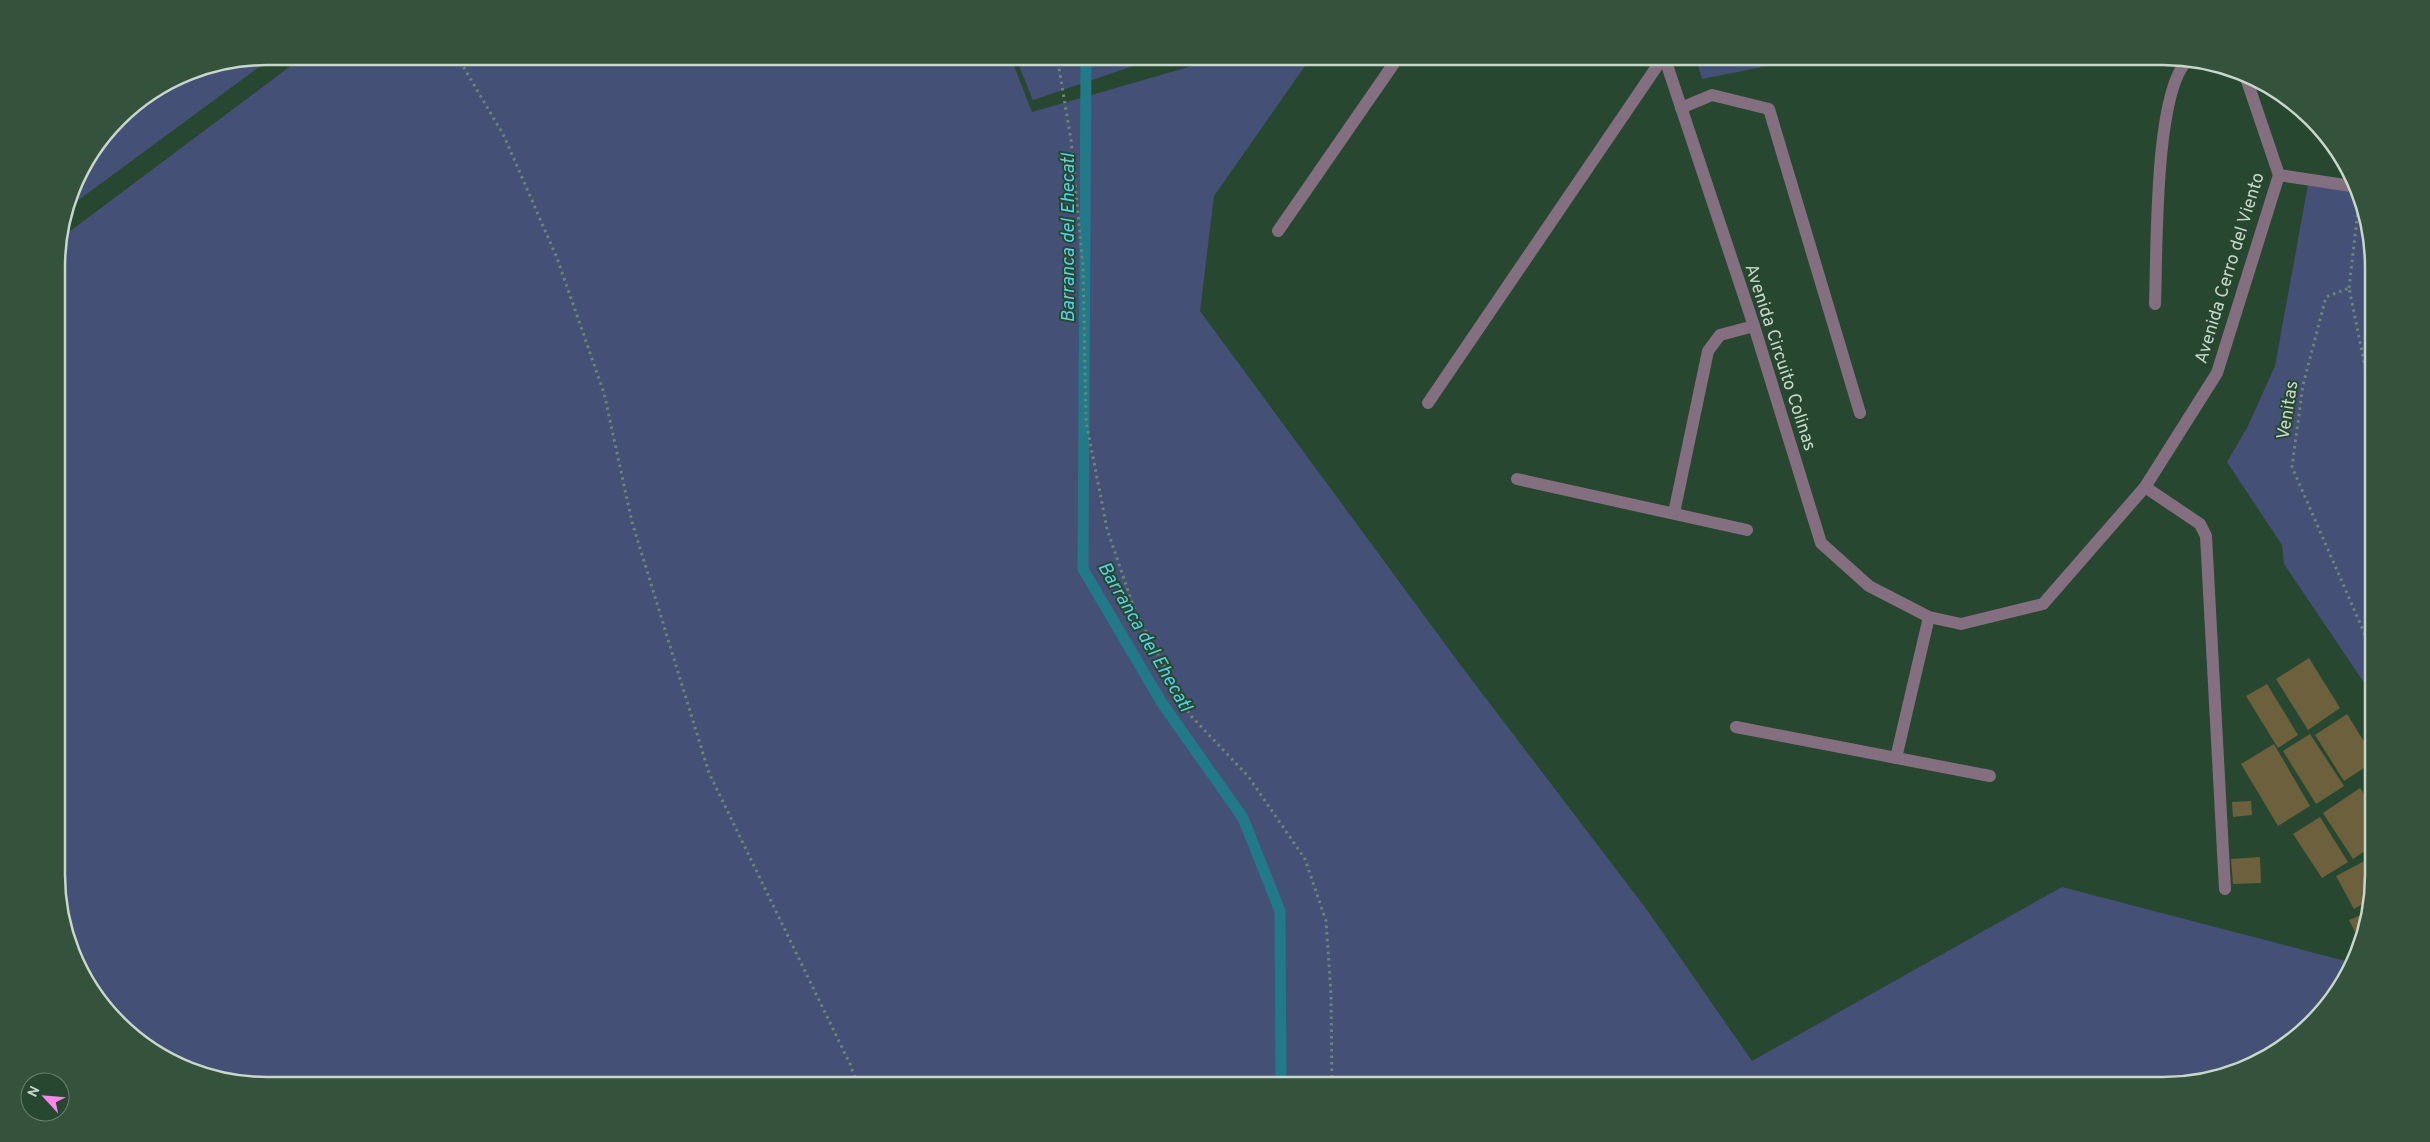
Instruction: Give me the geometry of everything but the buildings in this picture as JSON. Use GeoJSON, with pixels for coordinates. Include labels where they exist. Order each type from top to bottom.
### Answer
{"type":"FeatureCollection","features":[{"type":"Feature","properties":{"kind":"street"},"geometry":{"type":"LineString","coordinates":[[1278,231],[1392,65]]}},
{"type":"Feature","properties":{"kind":"street"},"geometry":{"type":"LineString","coordinates":[[1428,403],[1658,65]]}},
{"type":"Feature","properties":{"kind":"street","name":"Avenida Circuito Colinas"},"geometry":{"type":"LineString","coordinates":[[1667,65],[1754,326],[1821,543],[1868,586],[1929,618]]}},
{"type":"Feature","properties":{"kind":"street"},"geometry":{"type":"LineString","coordinates":[[2155,304],[2161,152],[2167,106],[2181,66]]}},
{"type":"Feature","properties":{"kind":"street","name":"Avenida Cerro del Viento"},"geometry":{"type":"LineString","coordinates":[[1929,618],[1961,624],[2043,604],[2145,487],[2217,373],[2278,175],[2248,84]]}},
{"type":"Feature","properties":{"kind":"street"},"geometry":{"type":"LineString","coordinates":[[1681,108],[1712,95],[1770,109],[1860,413]]}},
{"type":"Feature","properties":{"kind":"street"},"geometry":{"type":"LineString","coordinates":[[2278,175],[2347,185]]}},
{"type":"Feature","properties":{"kind":"street"},"geometry":{"type":"LineString","coordinates":[[1674,513],[1708,351],[1720,335],[1754,326]]}},
{"type":"Feature","properties":{"kind":"street"},"geometry":{"type":"LineString","coordinates":[[1517,479],[1747,530]]}},
{"type":"Feature","properties":{"kind":"street"},"geometry":{"type":"LineString","coordinates":[[2145,487],[2200,524],[2206,536],[2225,889]]}},
{"type":"Feature","properties":{"kind":"street"},"geometry":{"type":"LineString","coordinates":[[1896,758],[1929,618]]}},
{"type":"Feature","properties":{"kind":"street"},"geometry":{"type":"LineString","coordinates":[[1736,727],[1990,776]]}},
{"type":"Feature","properties":{"kind":"path"},"geometry":{"type":"LineString","coordinates":[[463,65],[504,136],[557,258],[604,394],[632,522],[709,773],[855,1077]]}},
{"type":"Feature","properties":{"kind":"path"},"geometry":{"type":"LineString","coordinates":[[1058,65],[1071,140],[1083,267],[1086,421],[1107,529],[1134,611],[1190,715],[1248,776],[1305,859],[1326,921],[1331,994],[1332,1077]]}},
{"type":"Feature","properties":{"kind":"path"},"geometry":{"type":"LineString","coordinates":[[2358,214],[2349,288],[2365,367]]}},
{"type":"Feature","properties":{"kind":"path","name":"Venitas"},"geometry":{"type":"LineString","coordinates":[[2349,288],[2326,297],[2303,385],[2292,467],[2365,636]]}},
{"type":"Feature","properties":{"kind":"shaded area"},"geometry":{"type":"Polygon","coordinates":[[[262,65],[76,202],[80,190],[99,155],[124,124],[144,107],[166,92],[190,80],[228,69],[262,65]]]}},
{"type":"Feature","properties":{"kind":"shaded area"},"geometry":{"type":"Polygon","coordinates":[[[292,65],[1014,65],[1032,112],[1196,65],[1306,65],[1214,196],[1200,311],[1459,663],[1647,910],[1752,1061],[2062,887],[2345,961],[2331,987],[2315,1008],[2296,1027],[2275,1043],[2240,1062],[2215,1070],[2176,1077],[254,1077],[202,1066],[190,1062],[155,1043],[134,1027],[115,1008],[92,976],[80,952],[69,914],[65,888],[65,254],[68,233],[292,65]]]}},
{"type":"Feature","properties":{"kind":"shaded area"},"geometry":{"type":"Polygon","coordinates":[[[1019,65],[1136,65],[1033,100],[1019,65]]]}},
{"type":"Feature","properties":{"kind":"shaded area"},"geometry":{"type":"Polygon","coordinates":[[[1698,65],[1772,65],[1702,79],[1698,65]]]}},
{"type":"Feature","properties":{"kind":"shaded area"},"geometry":{"type":"Polygon","coordinates":[[[2308,185],[2351,192],[2358,215],[2365,254],[2365,684],[2284,564],[2282,545],[2227,462],[2247,428],[2275,366],[2308,185]]]}},
{"type":"Feature","properties":{"kind":"waterway","name":"Barranca del Ehecatl"},"geometry":{"type":"LineString","coordinates":[[1086,65],[1083,569],[1162,703],[1243,818],[1280,911],[1281,1077]]}}]}
